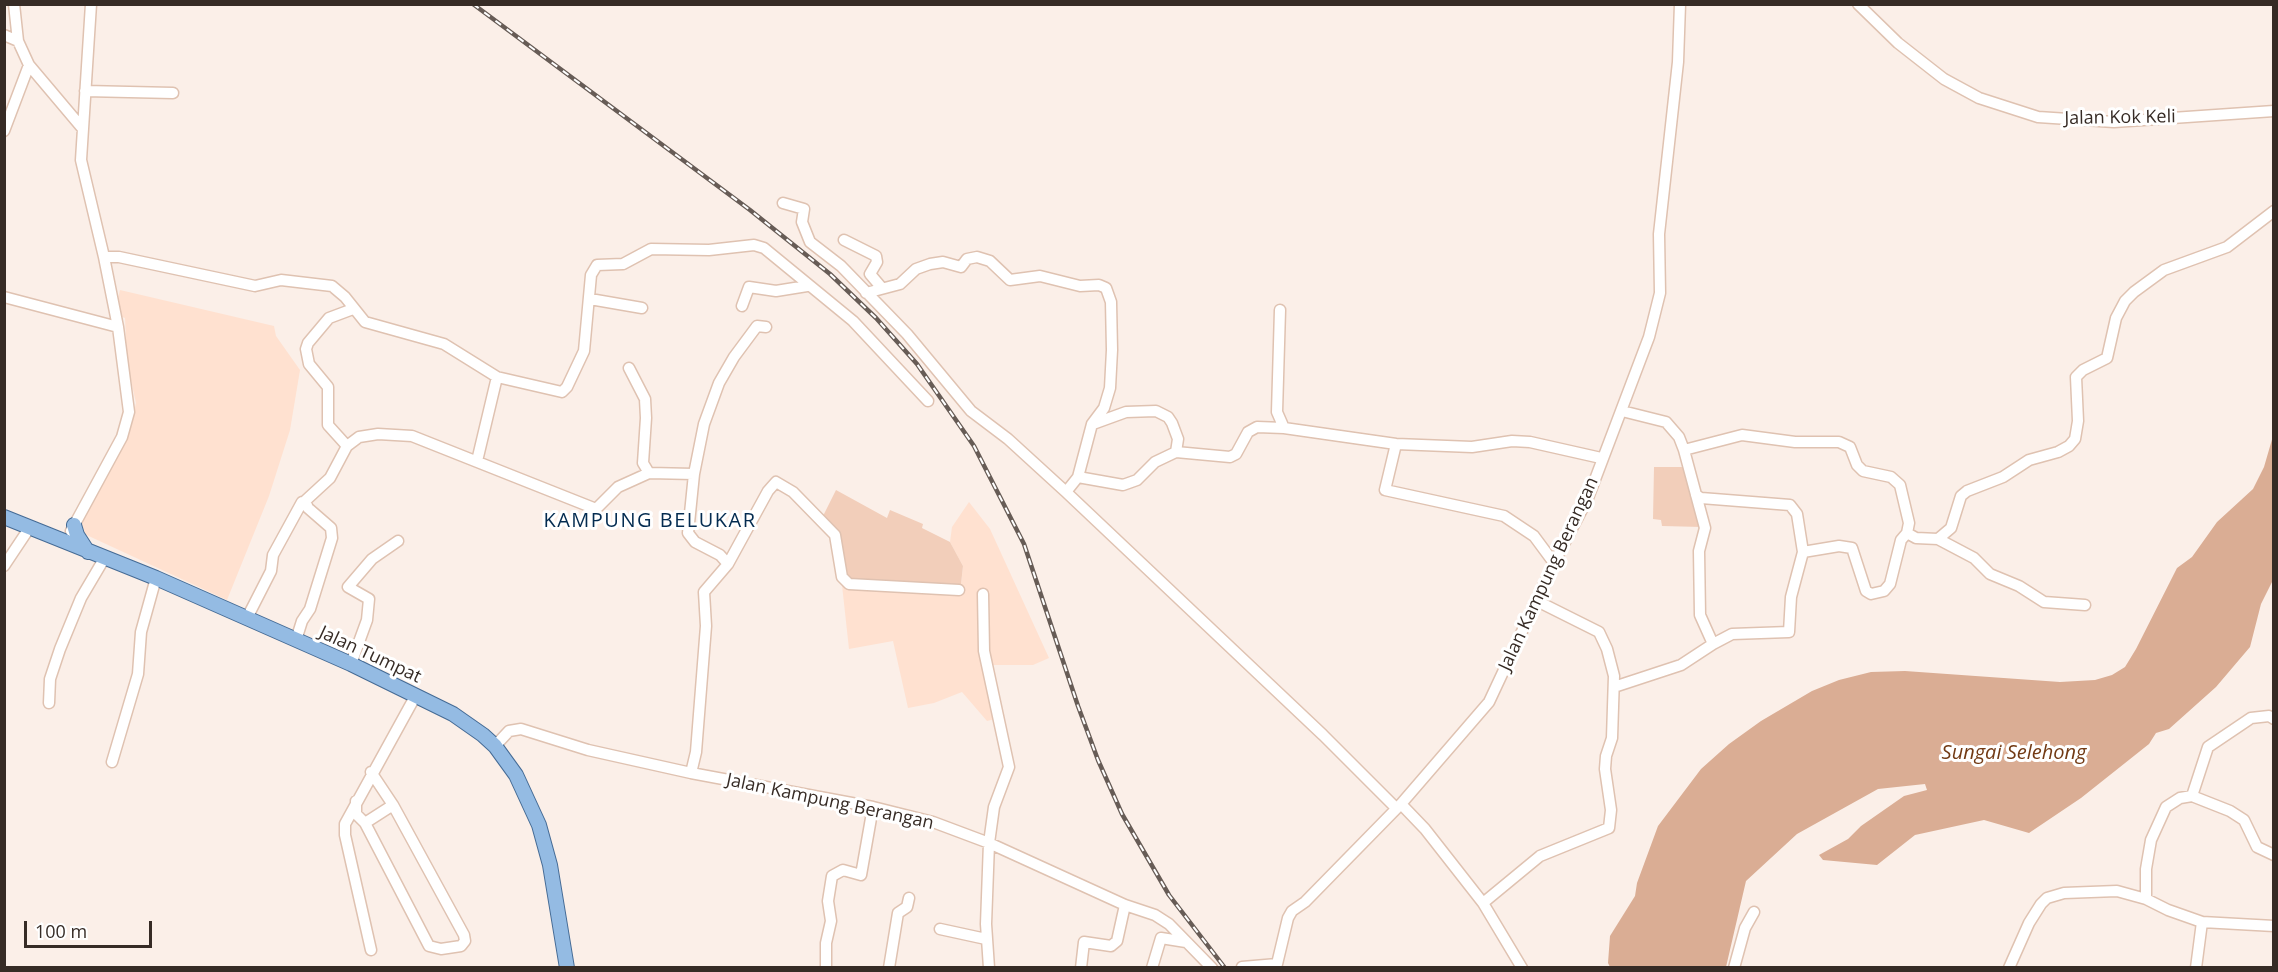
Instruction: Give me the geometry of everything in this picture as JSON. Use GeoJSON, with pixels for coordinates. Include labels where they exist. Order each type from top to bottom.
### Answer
{"type":"FeatureCollection","features":[{"type":"Feature","properties":{"kind":"main road","name":"Jalan Tumpat"},"geometry":{"type":"LineString","coordinates":[[4,517],[156,578],[297,640],[416,695],[463,720],[495,746],[524,788],[539,825],[550,865],[567,968]]}},
{"type":"Feature","properties":{"kind":"main road"},"geometry":{"type":"LineString","coordinates":[[74,525],[77,536],[88,552]]}},
{"type":"Feature","properties":{"kind":"street"},"geometry":{"type":"LineString","coordinates":[[14,4],[18,41],[29,65],[83,129]]}},
{"type":"Feature","properties":{"kind":"street"},"geometry":{"type":"LineString","coordinates":[[66,542],[126,425],[129,412],[118,327],[104,257],[82,171],[91,4]]}},
{"type":"Feature","properties":{"kind":"street","name":"Jalan Kampung Berangan"},"geometry":{"type":"LineString","coordinates":[[1242,967],[1277,964],[1288,918],[1292,911],[1305,902],[1399,806],[1489,702],[1554,563],[1588,498],[1648,337],[1660,293],[1659,234],[1678,62],[1680,4]]}},
{"type":"Feature","properties":{"kind":"street","name":"Jalan Kok Keli"},"geometry":{"type":"LineString","coordinates":[[1858,4],[1898,43],[1944,79],[1979,98],[2038,117],[2114,122],[2274,111]]}},
{"type":"Feature","properties":{"kind":"street"},"geometry":{"type":"LineString","coordinates":[[4,35],[18,41]]}},
{"type":"Feature","properties":{"kind":"street"},"geometry":{"type":"LineString","coordinates":[[4,131],[29,65]]}},
{"type":"Feature","properties":{"kind":"street"},"geometry":{"type":"LineString","coordinates":[[85,91],[173,93]]}},
{"type":"Feature","properties":{"kind":"street"},"geometry":{"type":"LineString","coordinates":[[783,203],[804,209],[802,222],[810,242],[841,266],[907,334],[971,411],[1008,439],[1066,492],[1425,829],[1483,903],[1522,968]]}},
{"type":"Feature","properties":{"kind":"street"},"geometry":{"type":"LineString","coordinates":[[1938,539],[1951,528],[1961,496],[1967,491],[2003,477],[2030,460],[2058,452],[2069,446],[2075,439],[2078,421],[2076,378],[2083,370],[2107,358],[2116,318],[2134,292],[2164,270],[2227,247],[2274,211]]}},
{"type":"Feature","properties":{"kind":"street"},"geometry":{"type":"LineString","coordinates":[[844,240],[876,256],[877,262],[870,274],[881,287]]}},
{"type":"Feature","properties":{"kind":"street"},"geometry":{"type":"LineString","coordinates":[[104,257],[141,261],[255,286],[281,280],[332,286],[345,297],[365,322],[425,336],[444,344],[497,377],[562,392],[567,387],[584,351],[591,275],[597,265],[623,264],[651,249],[710,250],[754,245],[764,248],[807,286],[853,321],[928,401]]}},
{"type":"Feature","properties":{"kind":"street"},"geometry":{"type":"LineString","coordinates":[[866,293],[881,287],[900,284],[911,272],[922,266],[943,262],[961,267],[967,259],[977,257],[990,261],[1010,280],[1040,276],[1080,286],[1099,285],[1106,288],[1111,302],[1112,369],[1104,408],[1092,424],[1078,477],[1066,492]]}},
{"type":"Feature","properties":{"kind":"street"},"geometry":{"type":"LineString","coordinates":[[742,306],[749,286],[776,291],[807,286]]}},
{"type":"Feature","properties":{"kind":"street"},"geometry":{"type":"LineString","coordinates":[[4,297],[118,327]]}},
{"type":"Feature","properties":{"kind":"street"},"geometry":{"type":"LineString","coordinates":[[590,299],[642,308]]}},
{"type":"Feature","properties":{"kind":"street"},"geometry":{"type":"LineString","coordinates":[[347,446],[328,424],[328,387],[309,364],[306,349],[308,343],[329,318],[353,309]]}},
{"type":"Feature","properties":{"kind":"street"},"geometry":{"type":"LineString","coordinates":[[1280,309],[1277,412],[1284,428]]}},
{"type":"Feature","properties":{"kind":"street"},"geometry":{"type":"LineString","coordinates":[[728,564],[720,555],[695,542],[688,533],[694,474],[704,424],[719,383],[756,326],[766,327]]}},
{"type":"Feature","properties":{"kind":"street"},"geometry":{"type":"LineString","coordinates":[[629,368],[645,399],[643,463],[650,473]]}},
{"type":"Feature","properties":{"kind":"street"},"geometry":{"type":"LineString","coordinates":[[477,461],[497,377]]}},
{"type":"Feature","properties":{"kind":"street"},"geometry":{"type":"LineString","coordinates":[[1092,424],[1126,412],[1156,411],[1168,417],[1172,423],[1178,439],[1176,452]]}},
{"type":"Feature","properties":{"kind":"street"},"geometry":{"type":"LineString","coordinates":[[1622,411],[1640,418],[1653,417],[1666,422],[1679,437],[1705,528],[1700,551],[1700,615],[1713,644]]}},
{"type":"Feature","properties":{"kind":"street"},"geometry":{"type":"LineString","coordinates":[[1078,477],[1123,485],[1137,480],[1155,462],[1176,452],[1230,457],[1236,454],[1244,436],[1252,429],[1284,428],[1396,444],[1472,447],[1512,441],[1601,458]]}},
{"type":"Feature","properties":{"kind":"street"},"geometry":{"type":"LineString","coordinates":[[297,640],[302,621],[310,609],[332,538],[331,528],[308,508],[305,501],[330,478],[347,446],[359,437],[396,434],[412,436],[596,510],[618,488],[650,473],[694,474]]}},
{"type":"Feature","properties":{"kind":"street"},"geometry":{"type":"LineString","coordinates":[[1684,450],[1742,435],[1795,442],[1839,442],[1850,447],[1857,465],[1863,471],[1891,477],[1899,485],[1909,523],[1901,540],[1890,584],[1876,594],[1866,591],[1852,548],[1839,546],[1803,552]]}},
{"type":"Feature","properties":{"kind":"street"},"geometry":{"type":"LineString","coordinates":[[1396,444],[1385,490],[1504,516],[1534,536],[1554,563]]}},
{"type":"Feature","properties":{"kind":"street"},"geometry":{"type":"LineString","coordinates":[[691,773],[696,752],[706,626],[704,592],[728,564],[768,491],[776,482],[793,492],[835,535],[842,577],[849,584],[959,590]]}},
{"type":"Feature","properties":{"kind":"street"},"geometry":{"type":"LineString","coordinates":[[1614,687],[1681,665],[1732,634],[1789,632],[1791,597],[1803,552],[1797,514],[1790,505],[1701,498],[1696,495]]}},
{"type":"Feature","properties":{"kind":"street"},"geometry":{"type":"LineString","coordinates":[[247,618],[271,571],[273,555],[302,502]]}},
{"type":"Feature","properties":{"kind":"street"},"geometry":{"type":"LineString","coordinates":[[4,566],[30,527]]}},
{"type":"Feature","properties":{"kind":"street"},"geometry":{"type":"LineString","coordinates":[[1906,533],[1916,538],[1938,539],[1974,558],[1990,574],[2019,586],[2039,599],[2058,604],[2085,604]]}},
{"type":"Feature","properties":{"kind":"street"},"geometry":{"type":"LineString","coordinates":[[351,664],[367,621],[369,599],[348,587],[372,559],[398,541]]}},
{"type":"Feature","properties":{"kind":"street"},"geometry":{"type":"LineString","coordinates":[[49,703],[50,679],[60,649],[81,598],[104,559]]}},
{"type":"Feature","properties":{"kind":"street"},"geometry":{"type":"LineString","coordinates":[[112,762],[138,674],[141,632],[156,578]]}},
{"type":"Feature","properties":{"kind":"street"},"geometry":{"type":"LineString","coordinates":[[983,594],[984,651],[1009,767],[994,807],[989,843],[986,939],[989,968]]}},
{"type":"Feature","properties":{"kind":"street"},"geometry":{"type":"LineString","coordinates":[[1483,903],[1550,850],[1609,828],[1611,810],[1605,769],[1606,756],[1612,738],[1614,676],[1607,649],[1599,632],[1537,601]]}},
{"type":"Feature","properties":{"kind":"street"},"geometry":{"type":"LineString","coordinates":[[371,950],[345,835],[346,819],[416,695]]}},
{"type":"Feature","properties":{"kind":"street"},"geometry":{"type":"LineString","coordinates":[[2192,796],[2208,747],[2251,718],[2269,716],[2274,719]]}},
{"type":"Feature","properties":{"kind":"street","name":"Jalan Kampung Berangan"},"geometry":{"type":"LineString","coordinates":[[495,746],[508,731],[521,729],[588,750],[691,773],[873,807],[933,822],[989,843],[1125,905],[1163,919],[1212,968]]}},
{"type":"Feature","properties":{"kind":"street"},"geometry":{"type":"LineString","coordinates":[[356,801],[356,814],[365,823],[429,946],[441,949],[461,946],[465,941],[464,935],[393,805],[371,772]]}},
{"type":"Feature","properties":{"kind":"street"},"geometry":{"type":"LineString","coordinates":[[2146,898],[2147,855],[2162,814],[2176,800],[2192,796],[2222,806],[2247,825],[2257,846],[2274,855]]}},
{"type":"Feature","properties":{"kind":"street"},"geometry":{"type":"LineString","coordinates":[[365,823],[393,805]]}},
{"type":"Feature","properties":{"kind":"street"},"geometry":{"type":"LineString","coordinates":[[826,968],[826,943],[831,921],[828,901],[832,876],[843,870],[861,875],[873,807]]}},
{"type":"Feature","properties":{"kind":"street"},"geometry":{"type":"LineString","coordinates":[[2009,968],[2029,923],[2047,898],[2064,893],[2105,890],[2146,898],[2168,910],[2202,922],[2274,926]]}},
{"type":"Feature","properties":{"kind":"street"},"geometry":{"type":"LineString","coordinates":[[889,968],[898,913],[907,907],[909,898]]}},
{"type":"Feature","properties":{"kind":"street"},"geometry":{"type":"LineString","coordinates":[[1081,968],[1084,942],[1111,946],[1118,941],[1125,905]]}},
{"type":"Feature","properties":{"kind":"street"},"geometry":{"type":"LineString","coordinates":[[1734,968],[1745,928],[1754,912]]}},
{"type":"Feature","properties":{"kind":"street"},"geometry":{"type":"LineString","coordinates":[[2196,968],[2202,922]]}},
{"type":"Feature","properties":{"kind":"street"},"geometry":{"type":"LineString","coordinates":[[940,929],[986,939]]}},
{"type":"Feature","properties":{"kind":"street"},"geometry":{"type":"LineString","coordinates":[[1152,968],[1161,938],[1186,942]]}},
{"type":"Feature","properties":{"kind":"shaded area"},"geometry":{"type":"Polygon","coordinates":[[[120,290],[274,326],[276,336],[300,370],[290,430],[269,496],[227,600],[80,532],[80,525],[132,420],[136,403],[127,362],[125,318],[122,317],[120,308],[116,307],[120,290]]]}},
{"type":"Feature","properties":{"kind":"shaded area"},"geometry":{"type":"Polygon","coordinates":[[[1654,467],[1686,467],[1702,527],[1662,526],[1661,520],[1653,519],[1654,467]]]}},
{"type":"Feature","properties":{"kind":"shaded area"},"geometry":{"type":"Polygon","coordinates":[[[836,490],[887,518],[890,510],[923,524],[922,528],[950,542],[963,566],[960,593],[841,585],[832,537],[819,524],[836,490]]]}},
{"type":"Feature","properties":{"kind":"shaded area"},"geometry":{"type":"Polygon","coordinates":[[[969,502],[990,529],[1049,658],[1033,665],[985,665],[995,719],[987,721],[962,692],[934,703],[908,708],[893,641],[849,649],[842,585],[960,593],[963,566],[950,542],[952,527],[969,502]]]}},
{"type":"Feature","properties":{"kind":"water","name":"Sungai Selehong"},"geometry":{"type":"Polygon","coordinates":[[[2273,436],[2273,580],[2261,604],[2250,647],[2216,687],[2169,729],[2156,733],[2149,744],[2081,798],[2029,833],[1984,820],[1915,835],[1877,865],[1823,860],[1819,855],[1848,839],[1861,826],[1904,796],[1927,790],[1925,784],[1878,789],[1797,834],[1746,881],[1726,967],[1610,967],[1608,963],[1610,936],[1635,896],[1637,883],[1658,826],[1701,769],[1729,744],[1761,721],[1812,691],[1839,680],[1871,672],[1905,671],[2060,682],[2095,680],[2112,675],[2125,667],[2136,649],[2177,568],[2192,557],[2217,522],[2253,489],[2264,467],[2273,436]]]}},
{"type":"Feature","properties":{"kind":"railway"},"geometry":{"type":"LineString","coordinates":[[473,4],[750,210],[830,274],[876,318],[917,364],[974,446],[1024,544],[1078,706],[1098,760],[1122,814],[1169,895],[1225,968]]}},
{"type":"Feature","properties":{"kind":"district","name":"KAMPUNG BELUKAR"},"geometry":{"type":"Point","coordinates":[650,521]}}]}
